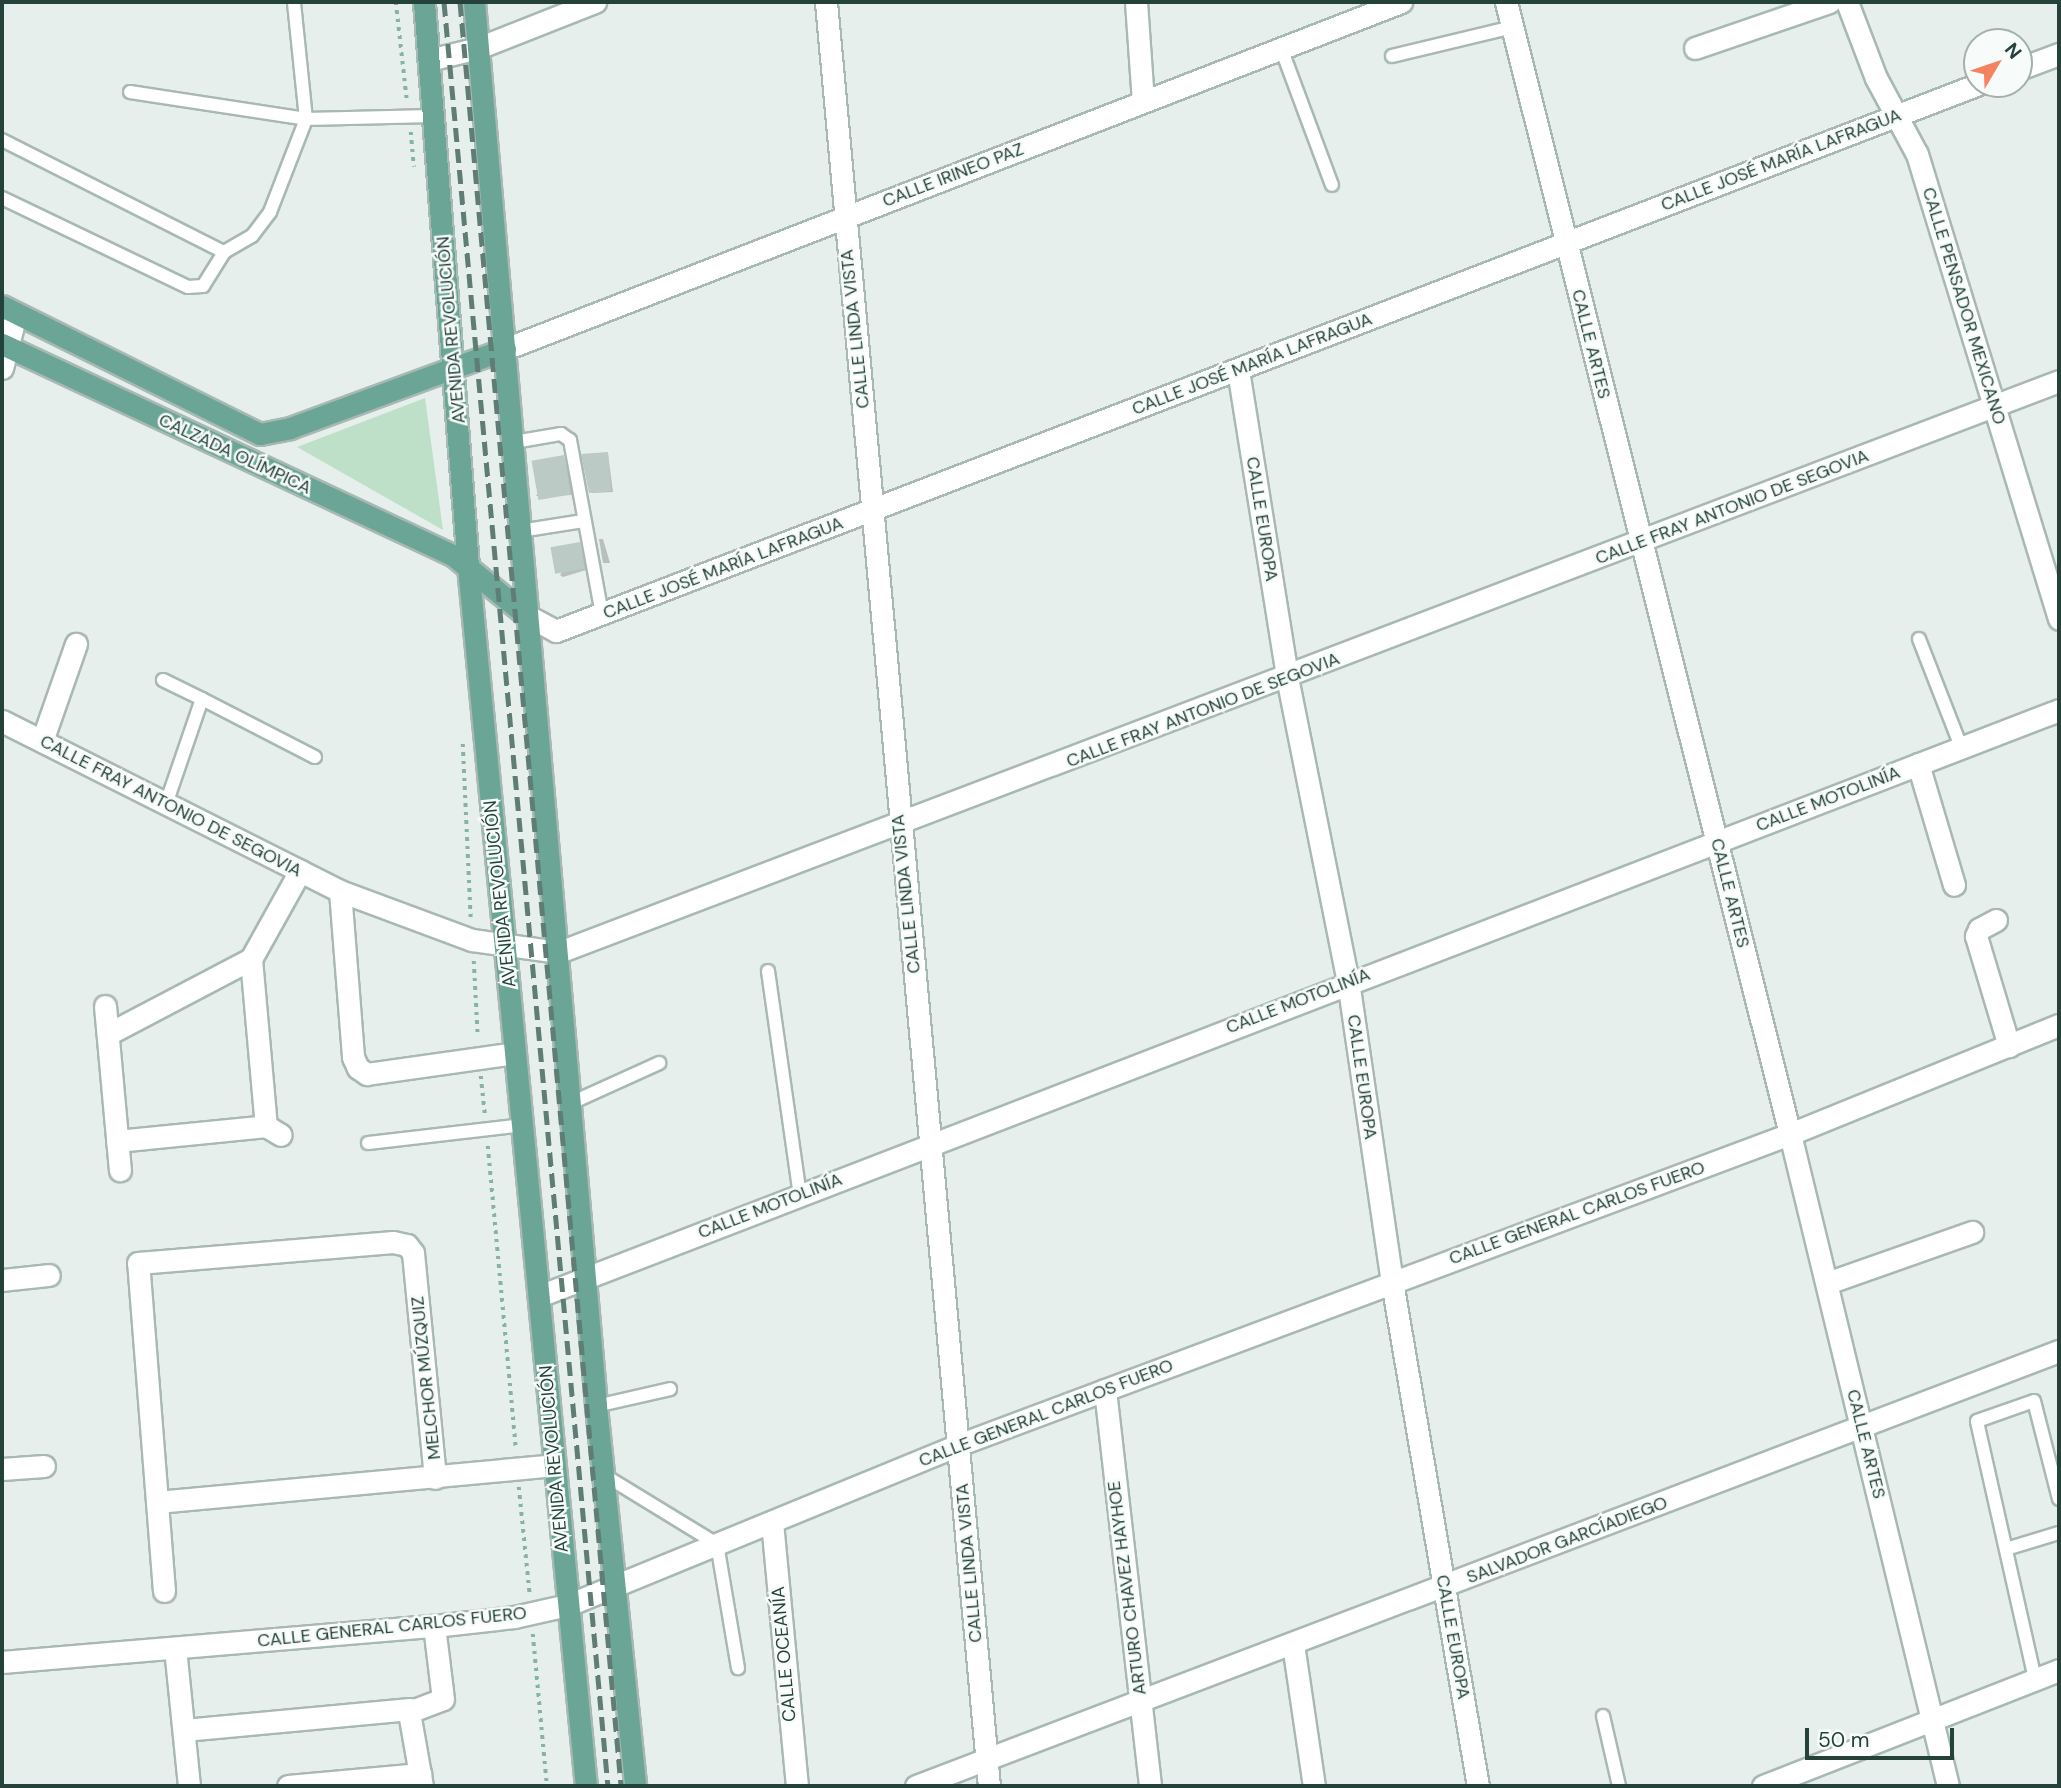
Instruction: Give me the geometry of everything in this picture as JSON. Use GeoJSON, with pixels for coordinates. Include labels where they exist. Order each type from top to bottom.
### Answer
{"type":"FeatureCollection","features":[{"type":"Feature","properties":{"kind":"main road","name":"AVENIDA REVOLUCIÓN"},"geometry":{"type":"LineString","coordinates":[[424,2],[468,566],[586,1786]]}},
{"type":"Feature","properties":{"kind":"main road"},"geometry":{"type":"LineString","coordinates":[[474,2],[514,442],[526,615],[559,953],[596,1406],[635,1786]]}},
{"type":"Feature","properties":{"kind":"main road","name":"CALZADA OLÍMPICA"},"geometry":{"type":"LineString","coordinates":[[9,310],[260,435],[282,431],[505,349]]}},
{"type":"Feature","properties":{"kind":"main road","name":"CALZADA OLÍMPICA"},"geometry":{"type":"LineString","coordinates":[[4,345],[468,566],[526,615]]}},
{"type":"Feature","properties":{"kind":"street"},"geometry":{"type":"LineString","coordinates":[[429,60],[478,47],[595,2]]}},
{"type":"Feature","properties":{"kind":"street","name":"CALLE LINDA VISTA"},"geometry":{"type":"LineString","coordinates":[[826,2],[899,826],[931,1144],[989,1786]]}},
{"type":"Feature","properties":{"kind":"street"},"geometry":{"type":"LineString","coordinates":[[1136,2],[1143,102]]}},
{"type":"Feature","properties":{"kind":"street","name":"CALLE IRINEO PAZ"},"geometry":{"type":"LineString","coordinates":[[505,349],[1401,2]]}},
{"type":"Feature","properties":{"kind":"street","name":"CALLE ARTES"},"geometry":{"type":"LineString","coordinates":[[1506,2],[1827,1283],[1948,1786]]}},
{"type":"Feature","properties":{"kind":"street"},"geometry":{"type":"LineString","coordinates":[[1695,48],[1829,2]]}},
{"type":"Feature","properties":{"kind":"street","name":"CALLE PENSADOR MEXICANO"},"geometry":{"type":"LineString","coordinates":[[1847,2],[1876,78],[1917,154],[2059,619]]}},
{"type":"Feature","properties":{"kind":"street"},"geometry":{"type":"LineString","coordinates":[[2033,64],[2059,54]]}},
{"type":"Feature","properties":{"kind":"street","name":"CALLE JOSÉ MARÍA LAFRAGUA"},"geometry":{"type":"LineString","coordinates":[[526,615],[556,631],[1963,90]]}},
{"type":"Feature","properties":{"kind":"street"},"geometry":{"type":"LineString","coordinates":[[2,368],[9,310]]}},
{"type":"Feature","properties":{"kind":"street","name":"CALLE EUROPA"},"geometry":{"type":"LineString","coordinates":[[1238,370],[1287,677],[1348,981],[1392,1282],[1478,1786]]}},
{"type":"Feature","properties":{"kind":"street","name":"CALLE FRAY ANTONIO DE SEGOVIA"},"geometry":{"type":"LineString","coordinates":[[2,720],[340,891],[472,940],[559,953],[899,826],[2059,381]]}},
{"type":"Feature","properties":{"kind":"street"},"geometry":{"type":"LineString","coordinates":[[42,741],[76,644]]}},
{"type":"Feature","properties":{"kind":"street","name":"CALLE MOTOLINÍA"},"geometry":{"type":"LineString","coordinates":[[538,1296],[1348,981],[2059,710]]}},
{"type":"Feature","properties":{"kind":"street"},"geometry":{"type":"LineString","coordinates":[[1918,764],[1954,885]]}},
{"type":"Feature","properties":{"kind":"street"},"geometry":{"type":"LineString","coordinates":[[108,1034],[251,959],[300,871]]}},
{"type":"Feature","properties":{"kind":"street"},"geometry":{"type":"LineString","coordinates":[[340,891],[358,1068],[367,1074],[515,1053]]}},
{"type":"Feature","properties":{"kind":"street"},"geometry":{"type":"LineString","coordinates":[[1996,920],[1979,929],[1976,936],[2009,1046]]}},
{"type":"Feature","properties":{"kind":"street"},"geometry":{"type":"LineString","coordinates":[[117,1141],[274,1131],[251,959]]}},
{"type":"Feature","properties":{"kind":"street"},"geometry":{"type":"LineString","coordinates":[[105,1006],[120,1170]]}},
{"type":"Feature","properties":{"kind":"street","name":"CALLE GENERAL CARLOS FUERO"},"geometry":{"type":"LineString","coordinates":[[2,1662],[434,1626],[532,1614],[568,1605],[615,1588],[958,1445],[1790,1134],[2059,1025]]}},
{"type":"Feature","properties":{"kind":"street"},"geometry":{"type":"LineString","coordinates":[[1827,1283],[1972,1233]]}},
{"type":"Feature","properties":{"kind":"street","name":"MELCHOR MÚZQUIZ"},"geometry":{"type":"LineString","coordinates":[[157,1502],[138,1263],[393,1242],[407,1245],[414,1253],[435,1478],[554,1465]]}},
{"type":"Feature","properties":{"kind":"street"},"geometry":{"type":"LineString","coordinates":[[2,1280],[49,1275]]}},
{"type":"Feature","properties":{"kind":"street","name":"SALVADOR GARCÍADIEGO"},"geometry":{"type":"LineString","coordinates":[[916,1786],[2059,1351]]}},
{"type":"Feature","properties":{"kind":"street","name":"ARTURO CHAVEZ HAYHOE"},"geometry":{"type":"LineString","coordinates":[[1105,1390],[1150,1786]]}},
{"type":"Feature","properties":{"kind":"street"},"geometry":{"type":"LineString","coordinates":[[2,1469],[44,1466]]}},
{"type":"Feature","properties":{"kind":"street"},"geometry":{"type":"LineString","coordinates":[[164,1591],[157,1502],[435,1478]]}},
{"type":"Feature","properties":{"kind":"street","name":"CALLE OCEANÍA"},"geometry":{"type":"LineString","coordinates":[[772,1522],[797,1786]]}},
{"type":"Feature","properties":{"kind":"street"},"geometry":{"type":"LineString","coordinates":[[184,1730],[410,1709],[443,1699],[434,1626]]}},
{"type":"Feature","properties":{"kind":"street"},"geometry":{"type":"LineString","coordinates":[[1293,1644],[1314,1786]]}},
{"type":"Feature","properties":{"kind":"street"},"geometry":{"type":"LineString","coordinates":[[175,1648],[190,1786]]}},
{"type":"Feature","properties":{"kind":"street"},"geometry":{"type":"LineString","coordinates":[[1763,1786],[2059,1670]]}},
{"type":"Feature","properties":{"kind":"street"},"geometry":{"type":"LineString","coordinates":[[288,1786],[421,1780],[410,1709]]}},
{"type":"Feature","properties":{"kind":"lane"},"geometry":{"type":"LineString","coordinates":[[2,198],[194,289],[203,286],[224,252],[252,236],[270,212],[306,119],[294,2]]}},
{"type":"Feature","properties":{"kind":"lane"},"geometry":{"type":"LineString","coordinates":[[1392,56],[1513,27]]}},
{"type":"Feature","properties":{"kind":"lane"},"geometry":{"type":"LineString","coordinates":[[1281,48],[1332,185]]}},
{"type":"Feature","properties":{"kind":"lane"},"geometry":{"type":"LineString","coordinates":[[130,92],[306,119],[433,116]]}},
{"type":"Feature","properties":{"kind":"lane"},"geometry":{"type":"LineString","coordinates":[[2,140],[224,252]]}},
{"type":"Feature","properties":{"kind":"lane"},"geometry":{"type":"LineString","coordinates":[[514,442],[568,437],[602,614]]}},
{"type":"Feature","properties":{"kind":"lane"},"geometry":{"type":"LineString","coordinates":[[520,531],[583,521]]}},
{"type":"Feature","properties":{"kind":"lane"},"geometry":{"type":"LineString","coordinates":[[1919,639],[1961,747]]}},
{"type":"Feature","properties":{"kind":"lane"},"geometry":{"type":"LineString","coordinates":[[163,680],[315,757]]}},
{"type":"Feature","properties":{"kind":"lane"},"geometry":{"type":"LineString","coordinates":[[166,804],[202,699]]}},
{"type":"Feature","properties":{"kind":"lane"},"geometry":{"type":"LineString","coordinates":[[768,971],[800,1195]]}},
{"type":"Feature","properties":{"kind":"lane"},"geometry":{"type":"LineString","coordinates":[[571,1103],[659,1063]]}},
{"type":"Feature","properties":{"kind":"lane"},"geometry":{"type":"LineString","coordinates":[[368,1143],[486,1132],[524,1125]]}},
{"type":"Feature","properties":{"kind":"lane"},"geometry":{"type":"LineString","coordinates":[[596,1406],[670,1389]]}},
{"type":"Feature","properties":{"kind":"lane"},"geometry":{"type":"LineString","coordinates":[[2035,1679],[1977,1421],[2034,1401],[2059,1499]]}},
{"type":"Feature","properties":{"kind":"lane"},"geometry":{"type":"LineString","coordinates":[[604,1475],[717,1544],[738,1668]]}},
{"type":"Feature","properties":{"kind":"lane"},"geometry":{"type":"LineString","coordinates":[[2006,1549],[2059,1533]]}},
{"type":"Feature","properties":{"kind":"lane"},"geometry":{"type":"LineString","coordinates":[[1603,1716],[1619,1786]]}},
{"type":"Feature","properties":{"kind":"path"},"geometry":{"type":"LineString","coordinates":[[396,2],[415,170]]}},
{"type":"Feature","properties":{"kind":"path"},"geometry":{"type":"LineString","coordinates":[[472,940],[486,1132],[547,1786]]}},
{"type":"Feature","properties":{"kind":"green space"},"geometry":{"type":"Polygon","coordinates":[[[425,398],[443,530],[297,447],[425,398]]]}},
{"type":"Feature","properties":{"kind":"building"},"geometry":{"type":"Polygon","coordinates":[[[608,452],[611,491],[589,493],[581,454],[608,452]]]}},
{"type":"Feature","properties":{"kind":"building"},"geometry":{"type":"Polygon","coordinates":[[[564,455],[571,494],[538,500],[532,461],[564,455]]]}},
{"type":"Feature","properties":{"kind":"building"},"geometry":{"type":"Polygon","coordinates":[[[580,542],[585,569],[555,574],[550,547],[580,542]]]}},
{"type":"Feature","properties":{"kind":"railway"},"geometry":{"type":"LineString","coordinates":[[444,2],[608,1786]]}},
{"type":"Feature","properties":{"kind":"railway"},"geometry":{"type":"LineString","coordinates":[[460,2],[621,1786]]}}]}
